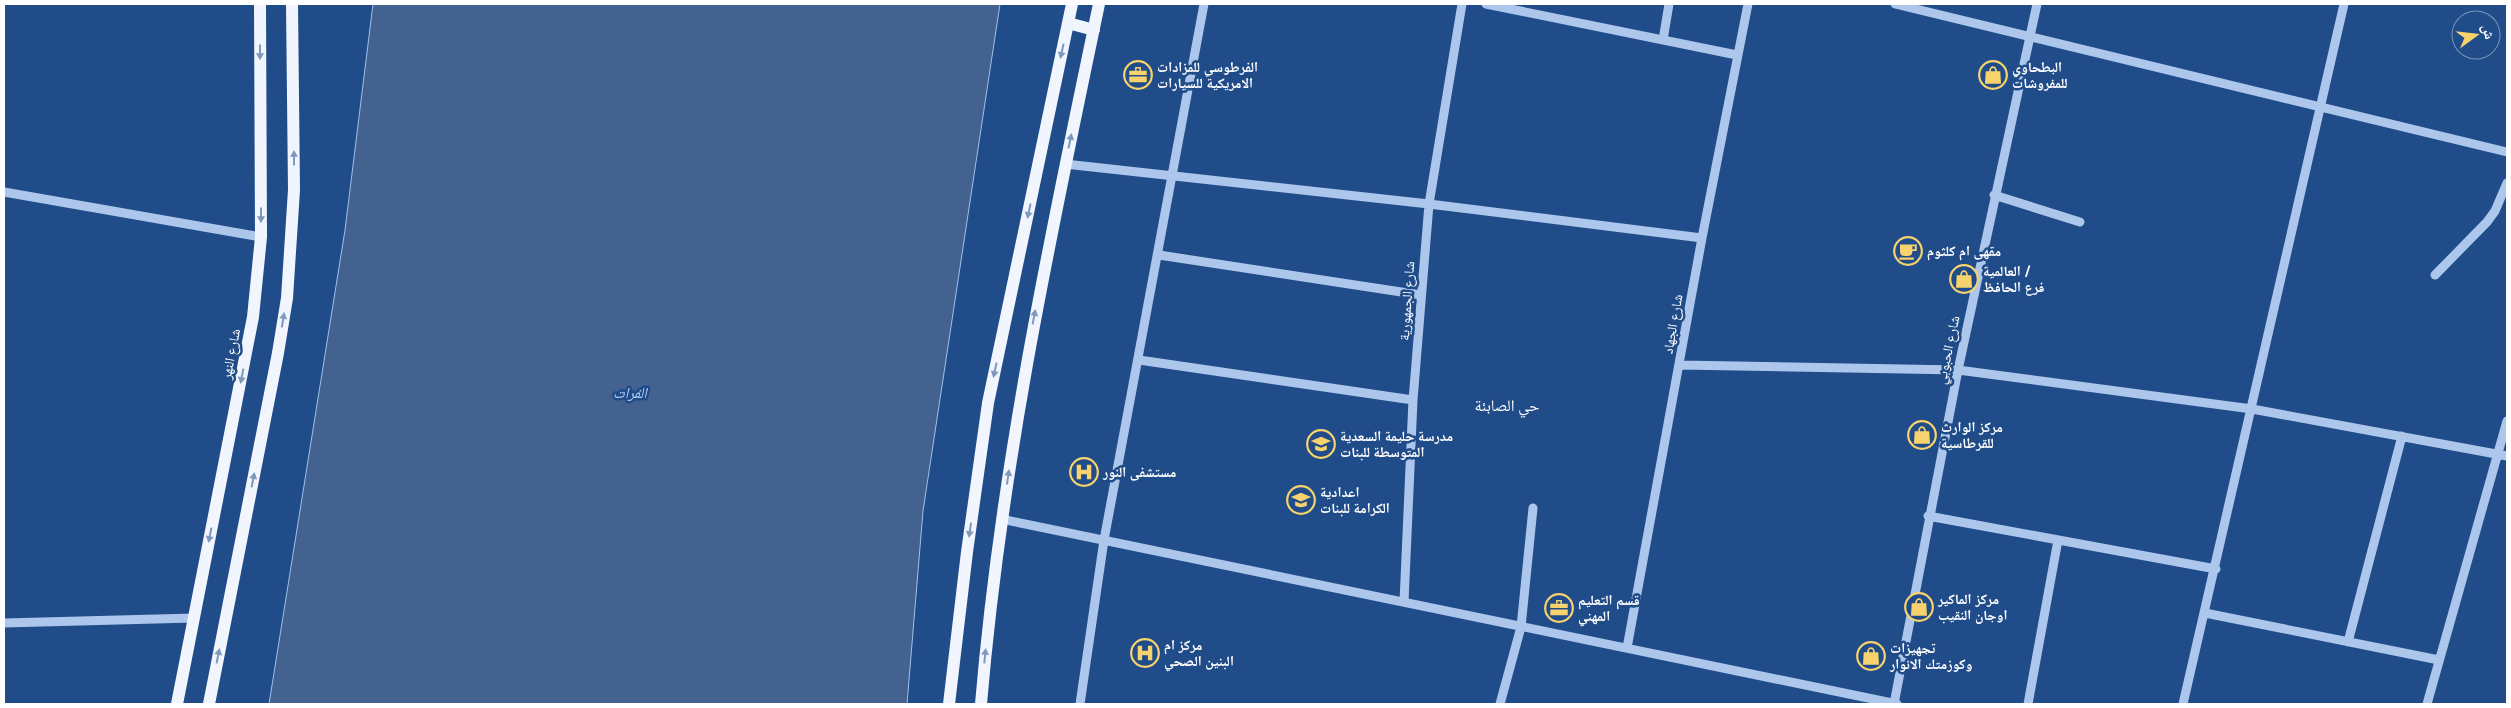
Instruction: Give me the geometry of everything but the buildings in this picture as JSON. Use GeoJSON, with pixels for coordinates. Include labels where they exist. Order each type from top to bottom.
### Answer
{"type":"FeatureCollection","features":[{"type":"Feature","properties":{"kind":"main road","name":"شارع النهر"},"geometry":{"type":"LineString","coordinates":[[177,704],[253,317],[261,237],[260,4]]}},
{"type":"Feature","properties":{"kind":"main road"},"geometry":{"type":"LineString","coordinates":[[208,704],[278,353],[286,298],[294,190],[292,4]]}},
{"type":"Feature","properties":{"kind":"main road"},"geometry":{"type":"LineString","coordinates":[[949,704],[967,552],[988,403],[1072,4]]}},
{"type":"Feature","properties":{"kind":"main road"},"geometry":{"type":"LineString","coordinates":[[981,704],[1001,519],[1029,342],[1099,4]]}},
{"type":"Feature","properties":{"kind":"main road"},"geometry":{"type":"LineString","coordinates":[[1068,23],[1094,30]]}},
{"type":"Feature","properties":{"kind":"street"},"geometry":{"type":"LineString","coordinates":[[1080,704],[1104,540],[1174,175],[1204,4]]}},
{"type":"Feature","properties":{"kind":"street","name":"شارع الجمهورية"},"geometry":{"type":"LineString","coordinates":[[1404,602],[1420,295],[1429,204],[1462,4]]}},
{"type":"Feature","properties":{"kind":"street"},"geometry":{"type":"LineString","coordinates":[[1486,4],[1737,55]]}},
{"type":"Feature","properties":{"kind":"street"},"geometry":{"type":"LineString","coordinates":[[1663,40],[1669,4]]}},
{"type":"Feature","properties":{"kind":"street","name":"شارع الجهاد"},"geometry":{"type":"LineString","coordinates":[[1627,648],[1702,238],[1748,4]]}},
{"type":"Feature","properties":{"kind":"street"},"geometry":{"type":"LineString","coordinates":[[1895,4],[2507,152]]}},
{"type":"Feature","properties":{"kind":"street","name":"شارع الحبوبي"},"geometry":{"type":"LineString","coordinates":[[1895,704],[1928,516],[1994,194],[2037,4]]}},
{"type":"Feature","properties":{"kind":"street"},"geometry":{"type":"LineString","coordinates":[[2183,704],[2216,569],[2344,4]]}},
{"type":"Feature","properties":{"kind":"street"},"geometry":{"type":"LineString","coordinates":[[1066,164],[1429,204],[1702,238]]}},
{"type":"Feature","properties":{"kind":"street"},"geometry":{"type":"LineString","coordinates":[[2435,275],[2487,222],[2495,211],[2507,183]]}},
{"type":"Feature","properties":{"kind":"street"},"geometry":{"type":"LineString","coordinates":[[4,192],[261,237]]}},
{"type":"Feature","properties":{"kind":"street"},"geometry":{"type":"LineString","coordinates":[[1994,194],[2080,222]]}},
{"type":"Feature","properties":{"kind":"street"},"geometry":{"type":"LineString","coordinates":[[1158,255],[1420,295]]}},
{"type":"Feature","properties":{"kind":"street"},"geometry":{"type":"LineString","coordinates":[[1139,360],[1414,400]]}},
{"type":"Feature","properties":{"kind":"street"},"geometry":{"type":"LineString","coordinates":[[1680,365],[1958,370],[2252,409],[2503,455]]}},
{"type":"Feature","properties":{"kind":"street"},"geometry":{"type":"LineString","coordinates":[[2427,704],[2503,455],[2507,421]]}},
{"type":"Feature","properties":{"kind":"street"},"geometry":{"type":"LineString","coordinates":[[2348,642],[2402,436]]}},
{"type":"Feature","properties":{"kind":"street"},"geometry":{"type":"LineString","coordinates":[[1500,704],[1521,627],[1533,508]]}},
{"type":"Feature","properties":{"kind":"street"},"geometry":{"type":"LineString","coordinates":[[1928,516],[2216,569]]}},
{"type":"Feature","properties":{"kind":"street"},"geometry":{"type":"LineString","coordinates":[[1001,519],[1895,704]]}},
{"type":"Feature","properties":{"kind":"street"},"geometry":{"type":"LineString","coordinates":[[2028,704],[2058,540]]}},
{"type":"Feature","properties":{"kind":"street"},"geometry":{"type":"LineString","coordinates":[[2205,613],[2439,660]]}},
{"type":"Feature","properties":{"kind":"street"},"geometry":{"type":"LineString","coordinates":[[4,623],[194,618]]}},
{"type":"Feature","properties":{"kind":"water","name":"الفرات"},"geometry":{"type":"Polygon","coordinates":[[[373,4],[1000,4],[923,511],[907,704],[269,704],[345,230],[373,4]]]}},
{"type":"Feature","properties":{"kind":"place","name":"الفرطوسي للمزادات الامريكية للسيارات"},"geometry":{"type":"Point","coordinates":[1138,75]}},
{"type":"Feature","properties":{"kind":"place","name":"البطحاوي للمفروشات"},"geometry":{"type":"Point","coordinates":[1993,75]}},
{"type":"Feature","properties":{"kind":"place","name":"مقهى ام كلثوم"},"geometry":{"type":"Point","coordinates":[1908,251]}},
{"type":"Feature","properties":{"kind":"place","name":"العالمية / فرع الحافظ"},"geometry":{"type":"Point","coordinates":[1964,279]}},
{"type":"Feature","properties":{"kind":"place","name":"مركز الوارث للقرطاسية"},"geometry":{"type":"Point","coordinates":[1922,435]}},
{"type":"Feature","properties":{"kind":"place","name":"مدرسة حليمة السعدية المتوسطة للبنات"},"geometry":{"type":"Point","coordinates":[1321,444]}},
{"type":"Feature","properties":{"kind":"place","name":"مستشفى النور"},"geometry":{"type":"Point","coordinates":[1084,472]}},
{"type":"Feature","properties":{"kind":"place","name":"اعدادية الكرامة للبنات"},"geometry":{"type":"Point","coordinates":[1301,500]}},
{"type":"Feature","properties":{"kind":"place","name":"مركز الماكير اوجان النقيب"},"geometry":{"type":"Point","coordinates":[1919,607]}},
{"type":"Feature","properties":{"kind":"place","name":"قسم التعليم المهني"},"geometry":{"type":"Point","coordinates":[1559,608]}},
{"type":"Feature","properties":{"kind":"place","name":"مركز ام البنين الصحي"},"geometry":{"type":"Point","coordinates":[1145,653]}},
{"type":"Feature","properties":{"kind":"place","name":"تجهيزات وكوزمتك الانوار"},"geometry":{"type":"Point","coordinates":[1871,656]}},
{"type":"Feature","properties":{"kind":"district","name":"حي الصابئة"},"geometry":{"type":"Point","coordinates":[1507,405]}}]}
